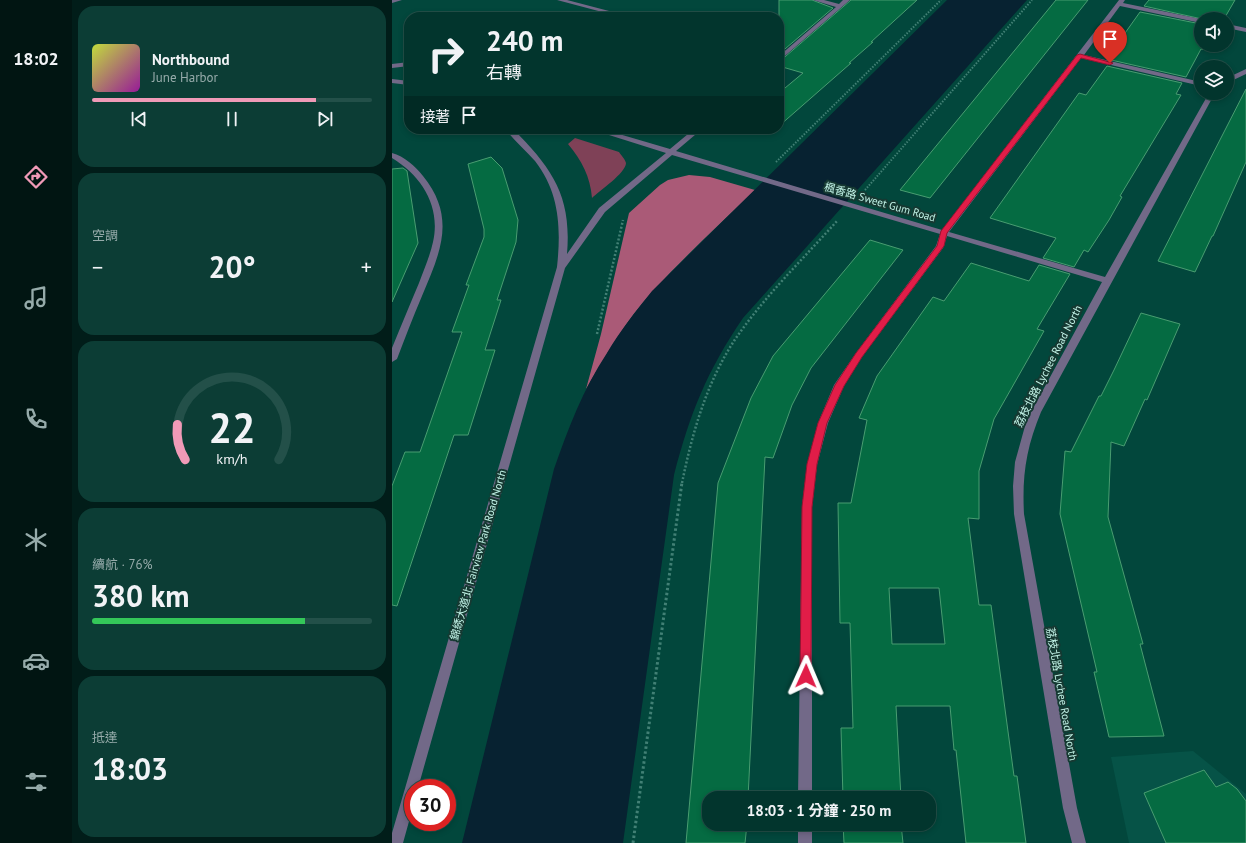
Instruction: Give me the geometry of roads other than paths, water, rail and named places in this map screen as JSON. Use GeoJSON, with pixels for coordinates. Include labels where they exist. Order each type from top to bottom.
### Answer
{"type":"FeatureCollection","features":[{"type":"Feature","properties":{"kind":"street"},"geometry":{"type":"LineString","coordinates":[[392,1],[399,0]]}},
{"type":"Feature","properties":{"kind":"street"},"geometry":{"type":"LineString","coordinates":[[560,0],[609,12]]}},
{"type":"Feature","properties":{"kind":"street"},"geometry":{"type":"LineString","coordinates":[[816,0],[841,6]]}},
{"type":"Feature","properties":{"kind":"street"},"geometry":{"type":"LineString","coordinates":[[784,53],[847,0]]}},
{"type":"Feature","properties":{"kind":"street"},"geometry":{"type":"LineString","coordinates":[[805,791],[807,507],[812,464],[823,423],[839,385],[859,355],[940,246],[944,232],[1120,2],[1194,19]]}},
{"type":"Feature","properties":{"kind":"street"},"geometry":{"type":"LineString","coordinates":[[1234,27],[1246,30]]}},
{"type":"Feature","properties":{"kind":"street"},"geometry":{"type":"LineString","coordinates":[[1080,56],[1194,82]]}},
{"type":"Feature","properties":{"kind":"street"},"geometry":{"type":"LineString","coordinates":[[392,66],[404,65]]}},
{"type":"Feature","properties":{"kind":"street"},"geometry":{"type":"LineString","coordinates":[[1234,77],[1246,71]]}},
{"type":"Feature","properties":{"kind":"street"},"geometry":{"type":"LineString","coordinates":[[392,81],[404,82]]}},
{"type":"Feature","properties":{"kind":"street","name":"荔枝北路 Lychee Road North"},"geometry":{"type":"LineString","coordinates":[[1079,843],[1067,793],[1019,514],[1017,486],[1019,459],[1026,434],[1036,412],[1208,100]]}},
{"type":"Feature","properties":{"kind":"street"},"geometry":{"type":"LineString","coordinates":[[514,134],[532,152],[554,185],[560,203],[564,223],[564,245],[561,267]]}},
{"type":"Feature","properties":{"kind":"street","name":"楓香路 Sweet Gum Road"},"geometry":{"type":"LineString","coordinates":[[611,134],[1107,281]]}},
{"type":"Feature","properties":{"kind":"street"},"geometry":{"type":"LineString","coordinates":[[561,267],[602,210],[692,134]]}},
{"type":"Feature","properties":{"kind":"street"},"geometry":{"type":"LineString","coordinates":[[392,155],[402,160],[422,178],[435,201],[439,228],[433,257],[392,359]]}},
{"type":"Feature","properties":{"kind":"street","name":"錦綉大道北 Fairview Park Road North"},"geometry":{"type":"LineString","coordinates":[[396,843],[561,267]]}},
{"type":"Feature","properties":{"kind":"street"},"geometry":{"type":"LineString","coordinates":[[805,831],[805,843]]}},
{"type":"Feature","properties":{"kind":"water"},"geometry":{"type":"Polygon","coordinates":[[[947,0],[1027,0],[743,318],[719,356],[693,412],[674,475],[623,843],[462,843],[554,469],[583,395],[598,367],[623,329],[652,291],[947,0]]]}}]}
